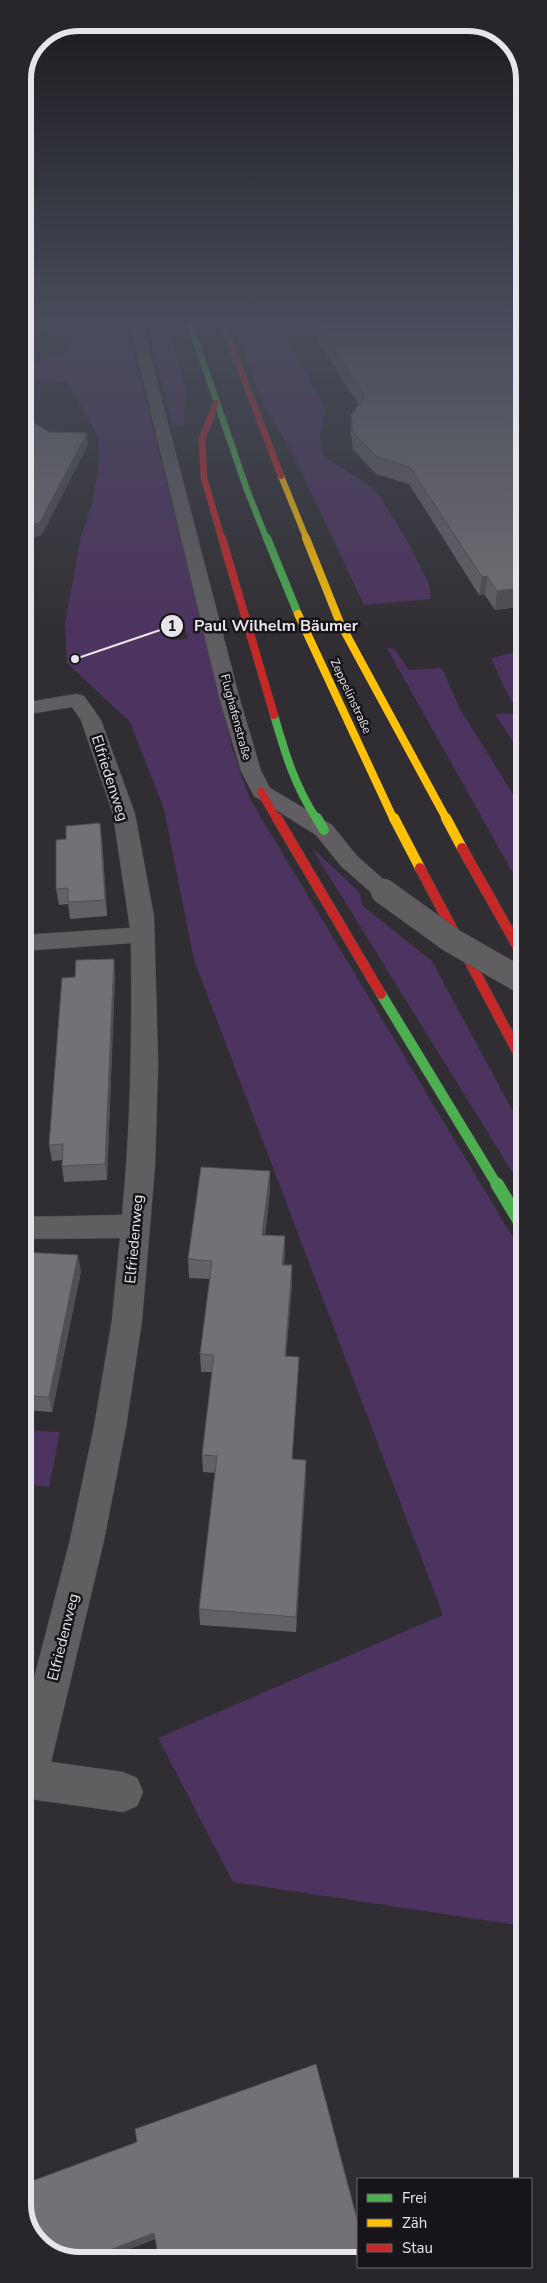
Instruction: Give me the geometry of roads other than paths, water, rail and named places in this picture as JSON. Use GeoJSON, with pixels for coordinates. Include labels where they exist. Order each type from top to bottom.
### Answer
{"type":"FeatureCollection","features":[{"type":"Feature","properties":{"kind":"highway"},"geometry":{"type":"LineString","coordinates":[[203,431],[201,456],[204,478],[291,773],[300,793],[324,830]]}},
{"type":"Feature","properties":{"kind":"highway","name":"Zeppelinstraße"},"geometry":{"type":"LineString","coordinates":[[226,431],[247,490],[299,616],[379,789],[516,1049]]}},
{"type":"Feature","properties":{"kind":"highway","name":"Zeppelinstraße"},"geometry":{"type":"LineString","coordinates":[[263,431],[340,623],[432,796],[516,944]]}},
{"type":"Feature","properties":{"kind":"highway"},"geometry":{"type":"LineString","coordinates":[[261,792],[270,812],[442,1098],[516,1216]]}},
{"type":"Feature","properties":{"kind":"street","name":"Flughafenstraße"},"geometry":{"type":"LineString","coordinates":[[163,431],[230,700],[251,770],[261,792]]}},
{"type":"Feature","properties":{"kind":"street","name":"Elfriedenweg"},"geometry":{"type":"LineString","coordinates":[[31,708],[77,700],[91,720],[124,814],[143,935],[145,1064],[137,1226],[126,1320],[110,1426],[86,1540],[31,1759]]}},
{"type":"Feature","properties":{"kind":"street"},"geometry":{"type":"LineString","coordinates":[[261,792],[324,830],[349,861],[412,915],[460,947],[516,978]]}},
{"type":"Feature","properties":{"kind":"street"},"geometry":{"type":"LineString","coordinates":[[31,942],[143,935]]}},
{"type":"Feature","properties":{"kind":"street"},"geometry":{"type":"LineString","coordinates":[[31,1228],[137,1226]]}},
{"type":"Feature","properties":{"kind":"street"},"geometry":{"type":"LineString","coordinates":[[31,1780],[123,1792]]}},
{"type":"Feature","properties":{"kind":"place","name":"Paul Wilhelm Bäumer"},"geometry":{"type":"Point","coordinates":[75,659]}}]}
